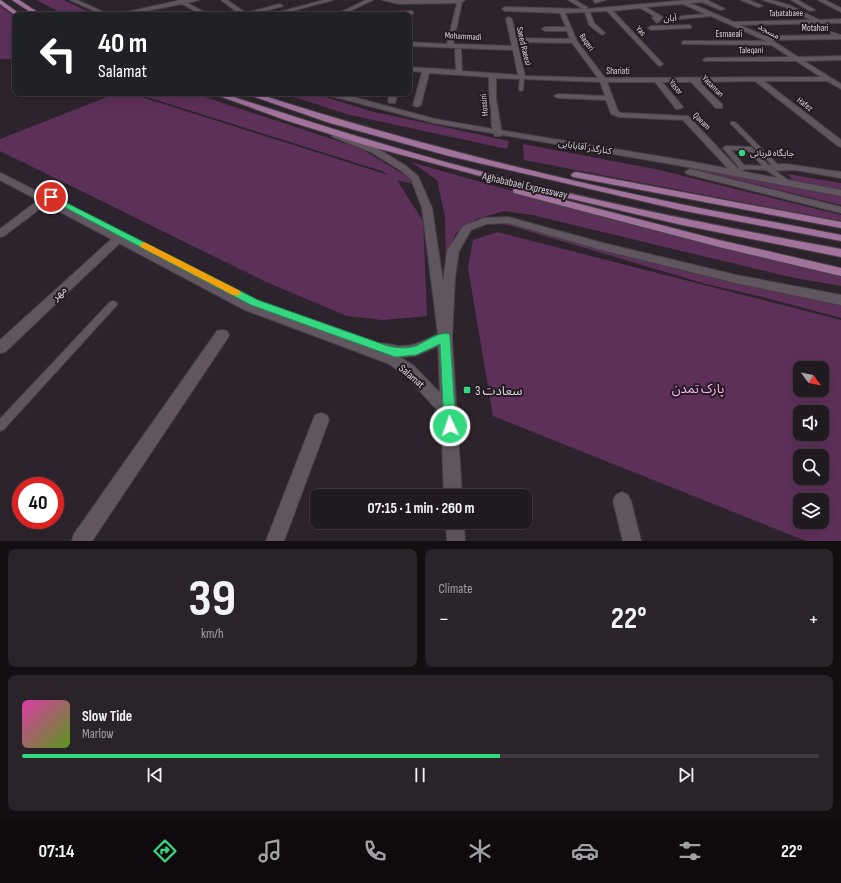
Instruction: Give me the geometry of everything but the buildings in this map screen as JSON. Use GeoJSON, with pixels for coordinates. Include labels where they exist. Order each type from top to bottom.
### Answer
{"type":"FeatureCollection","features":[{"type":"Feature","properties":{"kind":"highway"},"geometry":{"type":"LineString","coordinates":[[15,0],[34,12]]}},
{"type":"Feature","properties":{"kind":"highway"},"geometry":{"type":"LineString","coordinates":[[0,2],[14,12]]}},
{"type":"Feature","properties":{"kind":"highway","name":"Aghababaei Expressway"},"geometry":{"type":"LineString","coordinates":[[224,96],[326,130],[453,167],[679,221],[841,253]]}},
{"type":"Feature","properties":{"kind":"highway","name":"Aghababaei Expressway"},"geometry":{"type":"LineString","coordinates":[[257,96],[371,132],[449,153],[680,208],[841,238]]}},
{"type":"Feature","properties":{"kind":"highway"},"geometry":{"type":"LineString","coordinates":[[371,132],[505,162],[841,225]]}},
{"type":"Feature","properties":{"kind":"highway"},"geometry":{"type":"LineString","coordinates":[[453,167],[500,186],[686,237],[764,256],[841,272]]}},
{"type":"Feature","properties":{"kind":"street"},"geometry":{"type":"LineString","coordinates":[[73,0],[100,12]]}},
{"type":"Feature","properties":{"kind":"street"},"geometry":{"type":"LineString","coordinates":[[130,12],[180,1],[196,0]]}},
{"type":"Feature","properties":{"kind":"street"},"geometry":{"type":"LineString","coordinates":[[224,0],[241,12]]}},
{"type":"Feature","properties":{"kind":"street"},"geometry":{"type":"LineString","coordinates":[[282,12],[330,0]]}},
{"type":"Feature","properties":{"kind":"street"},"geometry":{"type":"LineString","coordinates":[[344,12],[370,0]]}},
{"type":"Feature","properties":{"kind":"street"},"geometry":{"type":"LineString","coordinates":[[385,0],[421,2],[461,0],[450,44]]}},
{"type":"Feature","properties":{"kind":"street"},"geometry":{"type":"LineString","coordinates":[[571,0],[586,10],[591,24],[602,33]]}},
{"type":"Feature","properties":{"kind":"street"},"geometry":{"type":"LineString","coordinates":[[595,1],[603,0]]}},
{"type":"Feature","properties":{"kind":"street"},"geometry":{"type":"LineString","coordinates":[[651,0],[660,4]]}},
{"type":"Feature","properties":{"kind":"street"},"geometry":{"type":"LineString","coordinates":[[504,9],[540,12],[609,10],[680,1],[703,0],[722,9]]}},
{"type":"Feature","properties":{"kind":"street"},"geometry":{"type":"LineString","coordinates":[[744,0],[760,6]]}},
{"type":"Feature","properties":{"kind":"street"},"geometry":{"type":"LineString","coordinates":[[765,0],[787,6],[818,22]]}},
{"type":"Feature","properties":{"kind":"street"},"geometry":{"type":"LineString","coordinates":[[794,0],[816,13]]}},
{"type":"Feature","properties":{"kind":"street"},"geometry":{"type":"LineString","coordinates":[[820,0],[841,10]]}},
{"type":"Feature","properties":{"kind":"street"},"geometry":{"type":"LineString","coordinates":[[829,0],[841,6]]}},
{"type":"Feature","properties":{"kind":"street"},"geometry":{"type":"LineString","coordinates":[[180,1],[201,12]]}},
{"type":"Feature","properties":{"kind":"street"},"geometry":{"type":"LineString","coordinates":[[394,12],[397,1]]}},
{"type":"Feature","properties":{"kind":"street","name":"مسجد"},"geometry":{"type":"LineString","coordinates":[[680,1],[765,38],[841,88]]}},
{"type":"Feature","properties":{"kind":"street"},"geometry":{"type":"LineString","coordinates":[[421,2],[421,8]]}},
{"type":"Feature","properties":{"kind":"street"},"geometry":{"type":"LineString","coordinates":[[616,3],[626,8]]}},
{"type":"Feature","properties":{"kind":"street"},"geometry":{"type":"LineString","coordinates":[[257,12],[288,4]]}},
{"type":"Feature","properties":{"kind":"street"},"geometry":{"type":"LineString","coordinates":[[538,5],[540,12]]}},
{"type":"Feature","properties":{"kind":"street"},"geometry":{"type":"LineString","coordinates":[[642,6],[661,18],[655,18],[657,21]]}},
{"type":"Feature","properties":{"kind":"street","name":"Yas"},"geometry":{"type":"LineString","coordinates":[[609,10],[660,64]]}},
{"type":"Feature","properties":{"kind":"street"},"geometry":{"type":"LineString","coordinates":[[684,20],[700,10]]}},
{"type":"Feature","properties":{"kind":"street","name":"Baqeri"},"geometry":{"type":"LineString","coordinates":[[562,11],[574,41],[603,80],[614,112]]}},
{"type":"Feature","properties":{"kind":"street"},"geometry":{"type":"LineString","coordinates":[[684,20],[710,14]]}},
{"type":"Feature","properties":{"kind":"street","name":"Saeed Raeesi"},"geometry":{"type":"LineString","coordinates":[[509,19],[522,77]]}},
{"type":"Feature","properties":{"kind":"street","name":"آبان"},"geometry":{"type":"LineString","coordinates":[[651,28],[684,20],[695,31]]}},
{"type":"Feature","properties":{"kind":"street","name":"Tabatabaee"},"geometry":{"type":"LineString","coordinates":[[732,23],[841,21]]}},
{"type":"Feature","properties":{"kind":"street"},"geometry":{"type":"LineString","coordinates":[[544,29],[569,29]]}},
{"type":"Feature","properties":{"kind":"street"},"geometry":{"type":"LineString","coordinates":[[700,35],[712,43]]}},
{"type":"Feature","properties":{"kind":"street","name":"Motahari"},"geometry":{"type":"LineString","coordinates":[[765,38],[841,37]]}},
{"type":"Feature","properties":{"kind":"street"},"geometry":{"type":"LineString","coordinates":[[514,40],[574,41]]}},
{"type":"Feature","properties":{"kind":"street","name":"Esmaeali"},"geometry":{"type":"LineString","coordinates":[[684,43],[774,43]]}},
{"type":"Feature","properties":{"kind":"street","name":"Mohammadi"},"geometry":{"type":"LineString","coordinates":[[412,44],[450,44],[515,48]]}},
{"type":"Feature","properties":{"kind":"street"},"geometry":{"type":"LineString","coordinates":[[458,50],[459,72]]}},
{"type":"Feature","properties":{"kind":"street","name":"Taleqani"},"geometry":{"type":"LineString","coordinates":[[706,60],[841,58]]}},
{"type":"Feature","properties":{"kind":"street","name":"Shariati"},"geometry":{"type":"LineString","coordinates":[[412,69],[522,77],[603,80],[828,79]]}},
{"type":"Feature","properties":{"kind":"street"},"geometry":{"type":"LineString","coordinates":[[417,105],[426,70]]}},
{"type":"Feature","properties":{"kind":"street","name":"Hossini"},"geometry":{"type":"LineString","coordinates":[[494,75],[492,98],[498,134]]}},
{"type":"Feature","properties":{"kind":"street","name":"Hafez"},"geometry":{"type":"LineString","coordinates":[[756,79],[841,144]]}},
{"type":"Feature","properties":{"kind":"street","name":"Yaser"},"geometry":{"type":"LineString","coordinates":[[657,80],[679,107]]}},
{"type":"Feature","properties":{"kind":"street","name":"Yasaman"},"geometry":{"type":"LineString","coordinates":[[693,80],[719,106]]}},
{"type":"Feature","properties":{"kind":"street","name":"کنارگذر آقابابایی"},"geometry":{"type":"LineString","coordinates":[[341,96],[434,121],[498,134],[740,170],[789,183],[841,193]]}},
{"type":"Feature","properties":{"kind":"street"},"geometry":{"type":"LineString","coordinates":[[558,96],[609,98]]}},
{"type":"Feature","properties":{"kind":"street","name":"Qaeam"},"geometry":{"type":"LineString","coordinates":[[614,112],[619,114],[685,118],[740,170]]}},
{"type":"Feature","properties":{"kind":"street"},"geometry":{"type":"LineString","coordinates":[[326,130],[374,150],[403,168],[415,178],[427,208],[445,337],[453,489]]}},
{"type":"Feature","properties":{"kind":"street"},"geometry":{"type":"LineString","coordinates":[[613,152],[841,210]]}},
{"type":"Feature","properties":{"kind":"street"},"geometry":{"type":"LineString","coordinates":[[773,167],[793,167],[841,175]]}},
{"type":"Feature","properties":{"kind":"street","name":"Salamat"},"geometry":{"type":"LineString","coordinates":[[0,170],[255,303],[395,352],[416,350],[445,337]]}},
{"type":"Feature","properties":{"kind":"street","name":"Salamat"},"geometry":{"type":"LineString","coordinates":[[0,176],[250,308],[392,359],[409,370],[450,412]]}},
{"type":"Feature","properties":{"kind":"street"},"geometry":{"type":"LineString","coordinates":[[0,234],[45,200]]}},
{"type":"Feature","properties":{"kind":"street"},"geometry":{"type":"LineString","coordinates":[[445,337],[449,277],[453,251],[467,228],[484,221],[508,220],[602,246],[736,279],[841,300]]}},
{"type":"Feature","properties":{"kind":"street","name":"مهر"},"geometry":{"type":"LineString","coordinates":[[0,348],[119,238]]}},
{"type":"Feature","properties":{"kind":"street"},"geometry":{"type":"LineString","coordinates":[[80,541],[222,335]]}},
{"type":"Feature","properties":{"kind":"street"},"geometry":{"type":"LineString","coordinates":[[275,541],[322,420]]}},
{"type":"Feature","properties":{"kind":"street"},"geometry":{"type":"LineString","coordinates":[[622,501],[632,541]]}},
{"type":"Feature","properties":{"kind":"street"},"geometry":{"type":"LineString","coordinates":[[455,529],[456,541]]}},
{"type":"Feature","properties":{"kind":"lane"},"geometry":{"type":"LineString","coordinates":[[832,33],[841,37]]}},
{"type":"Feature","properties":{"kind":"lane"},"geometry":{"type":"LineString","coordinates":[[521,90],[522,77]]}},
{"type":"Feature","properties":{"kind":"lane"},"geometry":{"type":"LineString","coordinates":[[733,123],[773,167],[778,176],[789,183]]}},
{"type":"Feature","properties":{"kind":"lane"},"geometry":{"type":"LineString","coordinates":[[726,148],[749,148],[773,167],[740,170],[726,148]]}},
{"type":"Feature","properties":{"kind":"lane"},"geometry":{"type":"LineString","coordinates":[[0,426],[113,304]]}},
{"type":"Feature","properties":{"kind":"green space"},"geometry":{"type":"Polygon","coordinates":[[[36,0],[64,0],[89,12],[60,12],[36,0]]]}},
{"type":"Feature","properties":{"kind":"green space"},"geometry":{"type":"Polygon","coordinates":[[[0,6],[12,15],[12,59],[0,59],[0,6]]]}},
{"type":"Feature","properties":{"kind":"green space"},"geometry":{"type":"Polygon","coordinates":[[[109,96],[138,96],[388,175],[382,171],[144,96],[202,96],[362,149],[411,179],[412,184],[397,180],[423,221],[427,316],[383,320],[347,316],[266,282],[0,151],[0,139],[109,96]]]}},
{"type":"Feature","properties":{"kind":"green space"},"geometry":{"type":"Polygon","coordinates":[[[290,96],[322,96],[370,111],[509,141],[507,149],[350,115],[290,96]]]}},
{"type":"Feature","properties":{"kind":"green space"},"geometry":{"type":"Polygon","coordinates":[[[523,144],[655,169],[841,215],[841,221],[524,160],[523,144]]]}},
{"type":"Feature","properties":{"kind":"green space"},"geometry":{"type":"Polygon","coordinates":[[[411,162],[571,208],[678,236],[732,250],[841,274],[841,286],[790,277],[532,215],[505,211],[476,219],[455,234],[446,261],[445,217],[437,180],[411,162]]]}},
{"type":"Feature","properties":{"kind":"green space"},"geometry":{"type":"Polygon","coordinates":[[[668,163],[841,196],[841,205],[668,163]]]}},
{"type":"Feature","properties":{"kind":"green space"},"geometry":{"type":"Polygon","coordinates":[[[787,174],[841,183],[841,191],[794,181],[787,174]]]}},
{"type":"Feature","properties":{"kind":"green space"},"geometry":{"type":"Polygon","coordinates":[[[501,223],[524,225],[841,302],[841,318],[763,297],[706,284],[501,223]]]}},
{"type":"Feature","properties":{"kind":"green space","name":"پارک تمدن"},"geometry":{"type":"Polygon","coordinates":[[[497,232],[841,320],[841,541],[806,541],[493,416],[468,268],[473,240],[497,232]]]}},
{"type":"Feature","properties":{"kind":"slow traffic"},"geometry":{"type":"LineString","coordinates":[[144,245],[236,293]]}},
{"type":"Feature","properties":{"kind":"place","name":"جایگاه قربانی"},"geometry":{"type":"Point","coordinates":[742,153]}},
{"type":"Feature","properties":{"kind":"place","name":"سعادت 3"},"geometry":{"type":"Point","coordinates":[467,390]}},
{"type":"Feature","properties":{"kind":"route"},"geometry":{"type":"LineString","coordinates":[[51,197],[255,303],[381,348],[395,352],[416,350],[445,337],[450,426]]}}]}
